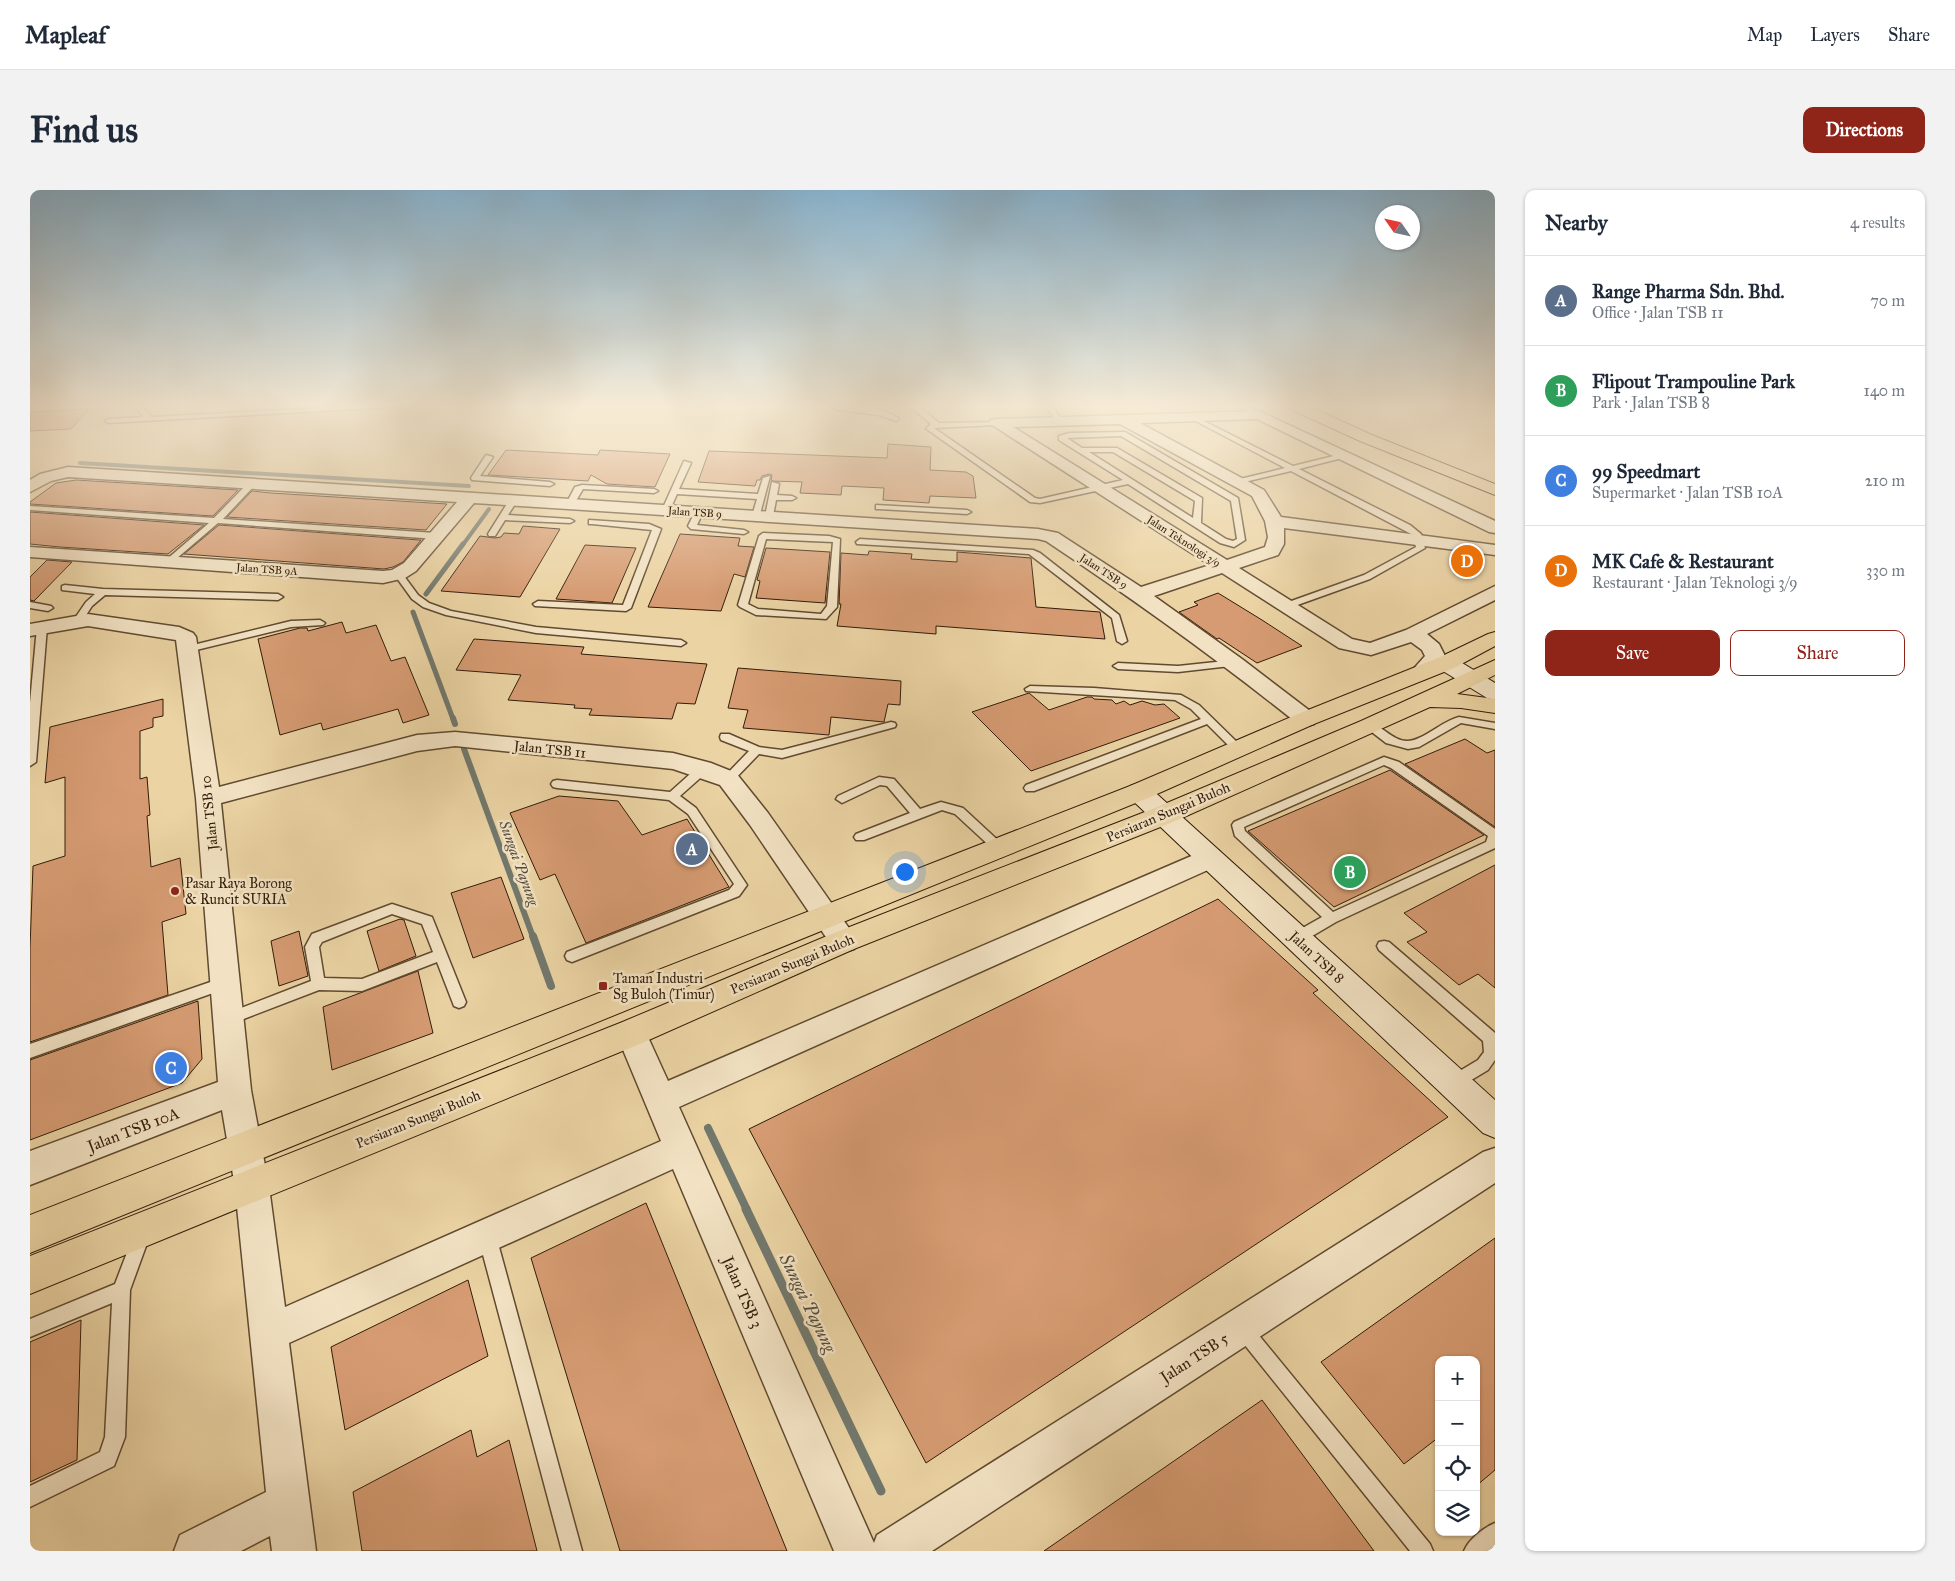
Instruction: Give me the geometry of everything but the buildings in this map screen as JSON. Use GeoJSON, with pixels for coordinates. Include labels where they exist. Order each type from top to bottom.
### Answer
{"type":"FeatureCollection","features":[{"type":"Feature","properties":{"kind":"main road"},"geometry":{"type":"LineString","coordinates":[[1445,470],[1495,490]]}},
{"type":"Feature","properties":{"kind":"main road","name":"Persiaran Sungai Buloh"},"geometry":{"type":"LineString","coordinates":[[30,1275],[630,1033],[844,941],[1164,815],[1368,726],[1423,687],[1446,664],[1495,638]]}},
{"type":"Feature","properties":{"kind":"main road","name":"Persiaran Sungai Buloh"},"geometry":{"type":"LineString","coordinates":[[30,1234],[1138,792],[1306,719],[1423,687],[1472,679],[1495,667]]}},
{"type":"Feature","properties":{"kind":"main road"},"geometry":{"type":"LineString","coordinates":[[1423,687],[1461,701],[1495,706]]}},
{"type":"Feature","properties":{"kind":"street","name":"Jalan Teknologi 3/9"},"geometry":{"type":"LineString","coordinates":[[1072,470],[1346,644],[1371,650],[1413,634],[1495,592]]}},
{"type":"Feature","properties":{"kind":"street","name":"Jalan Teknologi 3/9"},"geometry":{"type":"LineString","coordinates":[[1215,470],[1258,493],[1264,499],[1276,525],[1276,546],[1272,551],[1224,567]]}},
{"type":"Feature","properties":{"kind":"street"},"geometry":{"type":"LineString","coordinates":[[1374,470],[1495,528]]}},
{"type":"Feature","properties":{"kind":"street","name":"Jalan TSB 9"},"geometry":{"type":"LineString","coordinates":[[30,487],[46,477],[68,472],[469,498],[528,494],[571,515],[662,510],[830,520],[939,522],[1028,532],[1052,538],[1139,594],[1235,663],[1306,719]]}},
{"type":"Feature","properties":{"kind":"street"},"geometry":{"type":"LineString","coordinates":[[398,574],[410,567],[469,498]]}},
{"type":"Feature","properties":{"kind":"street"},"geometry":{"type":"LineString","coordinates":[[1274,521],[1495,550]]}},
{"type":"Feature","properties":{"kind":"street","name":"Jalan TSB 9A"},"geometry":{"type":"LineString","coordinates":[[30,552],[383,578],[398,574]]}},
{"type":"Feature","properties":{"kind":"street"},"geometry":{"type":"LineString","coordinates":[[1139,594],[1224,567]]}},
{"type":"Feature","properties":{"kind":"street"},"geometry":{"type":"LineString","coordinates":[[40,621],[88,620],[179,633],[186,637],[188,649]]}},
{"type":"Feature","properties":{"kind":"street"},"geometry":{"type":"LineString","coordinates":[[1413,634],[1433,650],[1435,656],[1423,687]]}},
{"type":"Feature","properties":{"kind":"street","name":"Jalan TSB 10"},"geometry":{"type":"LineString","coordinates":[[188,649],[208,798],[235,1090],[252,1187],[294,1551]]}},
{"type":"Feature","properties":{"kind":"street"},"geometry":{"type":"LineString","coordinates":[[1446,664],[1495,693]]}},
{"type":"Feature","properties":{"kind":"street","name":"Jalan TSB 11"},"geometry":{"type":"LineString","coordinates":[[208,798],[417,743],[454,739],[673,761],[728,779]]}},
{"type":"Feature","properties":{"kind":"street"},"geometry":{"type":"LineString","coordinates":[[728,779],[759,819],[844,941]]}},
{"type":"Feature","properties":{"kind":"street","name":"Jalan TSB 8"},"geometry":{"type":"LineString","coordinates":[[1138,792],[1495,1122]]}},
{"type":"Feature","properties":{"kind":"street"},"geometry":{"type":"LineString","coordinates":[[660,1100],[1210,858]]}},
{"type":"Feature","properties":{"kind":"street","name":"Jalan TSB 3"},"geometry":{"type":"LineString","coordinates":[[630,1033],[856,1551]]}},
{"type":"Feature","properties":{"kind":"street","name":"Jalan TSB 10A"},"geometry":{"type":"LineString","coordinates":[[30,1168],[235,1090]]}},
{"type":"Feature","properties":{"kind":"street"},"geometry":{"type":"LineString","coordinates":[[269,1333],[681,1149]]}},
{"type":"Feature","properties":{"kind":"street","name":"Jalan TSB 5"},"geometry":{"type":"LineString","coordinates":[[893,1551],[1495,1164]]}},
{"type":"Feature","properties":{"kind":"street"},"geometry":{"type":"LineString","coordinates":[[196,1551],[289,1503]]}},
{"type":"Feature","properties":{"kind":"lane"},"geometry":{"type":"LineString","coordinates":[[481,470],[475,478],[528,494]]}},
{"type":"Feature","properties":{"kind":"lane"},"geometry":{"type":"LineString","coordinates":[[649,526],[675,491],[685,470]]}},
{"type":"Feature","properties":{"kind":"lane"},"geometry":{"type":"LineString","coordinates":[[989,470],[1033,500],[1040,501],[1130,481]]}},
{"type":"Feature","properties":{"kind":"lane"},"geometry":{"type":"LineString","coordinates":[[1112,470],[1228,542],[1238,543],[1241,540],[1235,500],[1163,470]]}},
{"type":"Feature","properties":{"kind":"lane"},"geometry":{"type":"LineString","coordinates":[[1166,470],[1199,500],[1197,524]]}},
{"type":"Feature","properties":{"kind":"lane"},"geometry":{"type":"LineString","coordinates":[[1169,472],[1178,470]]}},
{"type":"Feature","properties":{"kind":"lane"},"geometry":{"type":"LineString","coordinates":[[1239,482],[1285,470]]}},
{"type":"Feature","properties":{"kind":"lane"},"geometry":{"type":"LineString","coordinates":[[1286,606],[1366,577],[1421,548],[1417,534],[1407,527],[1294,470]]}},
{"type":"Feature","properties":{"kind":"lane"},"geometry":{"type":"LineString","coordinates":[[762,516],[761,497],[767,478]]}},
{"type":"Feature","properties":{"kind":"lane"},"geometry":{"type":"LineString","coordinates":[[492,534],[503,516],[528,494],[550,484]]}},
{"type":"Feature","properties":{"kind":"lane"},"geometry":{"type":"LineString","coordinates":[[762,516],[772,497],[775,484]]}},
{"type":"Feature","properties":{"kind":"lane"},"geometry":{"type":"LineString","coordinates":[[168,562],[216,521],[251,485]]}},
{"type":"Feature","properties":{"kind":"lane"},"geometry":{"type":"LineString","coordinates":[[503,516],[571,515],[578,489],[582,487],[654,491]]}},
{"type":"Feature","properties":{"kind":"lane"},"geometry":{"type":"LineString","coordinates":[[675,491],[761,497]]}},
{"type":"Feature","properties":{"kind":"lane"},"geometry":{"type":"LineString","coordinates":[[772,497],[792,498]]}},
{"type":"Feature","properties":{"kind":"lane"},"geometry":{"type":"LineString","coordinates":[[880,507],[939,522],[967,512]]}},
{"type":"Feature","properties":{"kind":"lane"},"geometry":{"type":"LineString","coordinates":[[30,508],[436,536]]}},
{"type":"Feature","properties":{"kind":"lane"},"geometry":{"type":"LineString","coordinates":[[699,512],[692,526],[694,527],[744,532]]}},
{"type":"Feature","properties":{"kind":"lane"},"geometry":{"type":"LineString","coordinates":[[829,539],[830,520]]}},
{"type":"Feature","properties":{"kind":"lane"},"geometry":{"type":"LineString","coordinates":[[538,604],[626,608],[657,529],[649,526],[592,522]]}},
{"type":"Feature","properties":{"kind":"lane"},"geometry":{"type":"LineString","coordinates":[[939,522],[950,546]]}},
{"type":"Feature","properties":{"kind":"lane"},"geometry":{"type":"LineString","coordinates":[[763,536],[829,539],[837,541],[832,608],[827,615],[823,617],[756,612],[743,606],[763,536]]}},
{"type":"Feature","properties":{"kind":"lane"},"geometry":{"type":"LineString","coordinates":[[860,542],[1030,552],[1116,617],[1122,641]]}},
{"type":"Feature","properties":{"kind":"lane"},"geometry":{"type":"LineString","coordinates":[[398,574],[415,597],[426,605],[449,613],[536,630],[682,643]]}},
{"type":"Feature","properties":{"kind":"lane"},"geometry":{"type":"LineString","coordinates":[[65,588],[103,592],[278,597]]}},
{"type":"Feature","properties":{"kind":"lane"},"geometry":{"type":"LineString","coordinates":[[78,620],[89,604],[103,592]]}},
{"type":"Feature","properties":{"kind":"lane"},"geometry":{"type":"LineString","coordinates":[[30,605],[40,621],[30,762]]}},
{"type":"Feature","properties":{"kind":"lane"},"geometry":{"type":"LineString","coordinates":[[188,649],[290,624],[320,623]]}},
{"type":"Feature","properties":{"kind":"lane"},"geometry":{"type":"LineString","coordinates":[[1118,666],[1178,669],[1235,663]]}},
{"type":"Feature","properties":{"kind":"lane"},"geometry":{"type":"LineString","coordinates":[[1030,689],[1177,697],[1195,707],[1238,748]]}},
{"type":"Feature","properties":{"kind":"lane"},"geometry":{"type":"LineString","coordinates":[[1030,788],[1208,720]]}},
{"type":"Feature","properties":{"kind":"lane"},"geometry":{"type":"LineString","coordinates":[[1368,726],[1397,745],[1406,746],[1415,744],[1459,720],[1495,726]]}},
{"type":"Feature","properties":{"kind":"lane"},"geometry":{"type":"LineString","coordinates":[[725,737],[758,750],[782,754],[891,725]]}},
{"type":"Feature","properties":{"kind":"lane"},"geometry":{"type":"LineString","coordinates":[[728,779],[758,750]]}},
{"type":"Feature","properties":{"kind":"lane"},"geometry":{"type":"LineString","coordinates":[[1297,938],[1331,918],[1491,845],[1494,834],[1395,765],[1384,761],[1238,825],[1239,833],[1331,918]]}},
{"type":"Feature","properties":{"kind":"lane"},"geometry":{"type":"LineString","coordinates":[[672,796],[702,769]]}},
{"type":"Feature","properties":{"kind":"lane"},"geometry":{"type":"LineString","coordinates":[[842,799],[879,781],[890,782],[918,815]]}},
{"type":"Feature","properties":{"kind":"lane"},"geometry":{"type":"LineString","coordinates":[[557,784],[672,796],[692,811],[741,885],[734,893],[572,956]]}},
{"type":"Feature","properties":{"kind":"lane"},"geometry":{"type":"LineString","coordinates":[[860,837],[941,806],[958,811],[998,847]]}},
{"type":"Feature","properties":{"kind":"lane"},"geometry":{"type":"LineString","coordinates":[[318,984],[312,946],[317,938],[392,909],[427,921],[459,1002]]}},
{"type":"Feature","properties":{"kind":"lane"},"geometry":{"type":"LineString","coordinates":[[1384,946],[1490,1038],[1494,1048],[1483,1065],[1453,1083]]}},
{"type":"Feature","properties":{"kind":"lane"},"geometry":{"type":"LineString","coordinates":[[228,1018],[318,984],[362,985],[441,955]]}},
{"type":"Feature","properties":{"kind":"lane"},"geometry":{"type":"LineString","coordinates":[[30,1050],[225,983]]}},
{"type":"Feature","properties":{"kind":"lane"},"geometry":{"type":"LineString","coordinates":[[30,1497],[107,1459],[114,1437],[121,1290],[143,1230]]}},
{"type":"Feature","properties":{"kind":"lane"},"geometry":{"type":"LineString","coordinates":[[487,1236],[572,1551]]}},
{"type":"Feature","properties":{"kind":"lane"},"geometry":{"type":"LineString","coordinates":[[30,1328],[121,1290]]}},
{"type":"Feature","properties":{"kind":"lane"},"geometry":{"type":"LineString","coordinates":[[1241,1327],[1423,1551]]}},
{"type":"Feature","properties":{"kind":"lane"},"geometry":{"type":"LineString","coordinates":[[1474,1551],[1495,1533]]}},
{"type":"Feature","properties":{"kind":"waterway","name":"Sungai Payung"},"geometry":{"type":"LineString","coordinates":[[190,470],[469,486]]}},
{"type":"Feature","properties":{"kind":"waterway","name":"Sungai Payung"},"geometry":{"type":"LineString","coordinates":[[462,546],[489,509]]}},
{"type":"Feature","properties":{"kind":"waterway","name":"Sungai Payung"},"geometry":{"type":"LineString","coordinates":[[426,594],[463,544]]}},
{"type":"Feature","properties":{"kind":"waterway","name":"Sungai Payung"},"geometry":{"type":"LineString","coordinates":[[413,612],[453,719]]}},
{"type":"Feature","properties":{"kind":"waterway","name":"Sungai Payung"},"geometry":{"type":"LineString","coordinates":[[453,718],[455,724]]}},
{"type":"Feature","properties":{"kind":"waterway","name":"Sungai Payung"},"geometry":{"type":"LineString","coordinates":[[464,749],[533,937]]}},
{"type":"Feature","properties":{"kind":"waterway","name":"Sungai Payung"},"geometry":{"type":"LineString","coordinates":[[533,936],[551,986]]}},
{"type":"Feature","properties":{"kind":"waterway","name":"Sungai Payung"},"geometry":{"type":"LineString","coordinates":[[708,1128],[747,1210]]}},
{"type":"Feature","properties":{"kind":"waterway","name":"Sungai Payung"},"geometry":{"type":"LineString","coordinates":[[746,1209],[881,1491]]}},
{"type":"Feature","properties":{"kind":"place","name":"MK Cafe & Restaurant"},"geometry":{"type":"Point","coordinates":[1467,561]}},
{"type":"Feature","properties":{"kind":"place","name":"Range Pharma Sdn. Bhd."},"geometry":{"type":"Point","coordinates":[692,849]}},
{"type":"Feature","properties":{"kind":"place","name":"Flipout Trampouline Park"},"geometry":{"type":"Point","coordinates":[1350,872]}},
{"type":"Feature","properties":{"kind":"place","name":"Pasar Raya Borong & Runcit SURIA"},"geometry":{"type":"Point","coordinates":[175,891]}},
{"type":"Feature","properties":{"kind":"place","name":"Taman Industri Sg Buloh (Timur)"},"geometry":{"type":"Point","coordinates":[603,986]}},
{"type":"Feature","properties":{"kind":"place","name":"99 Speedmart"},"geometry":{"type":"Point","coordinates":[171,1068]}}]}
